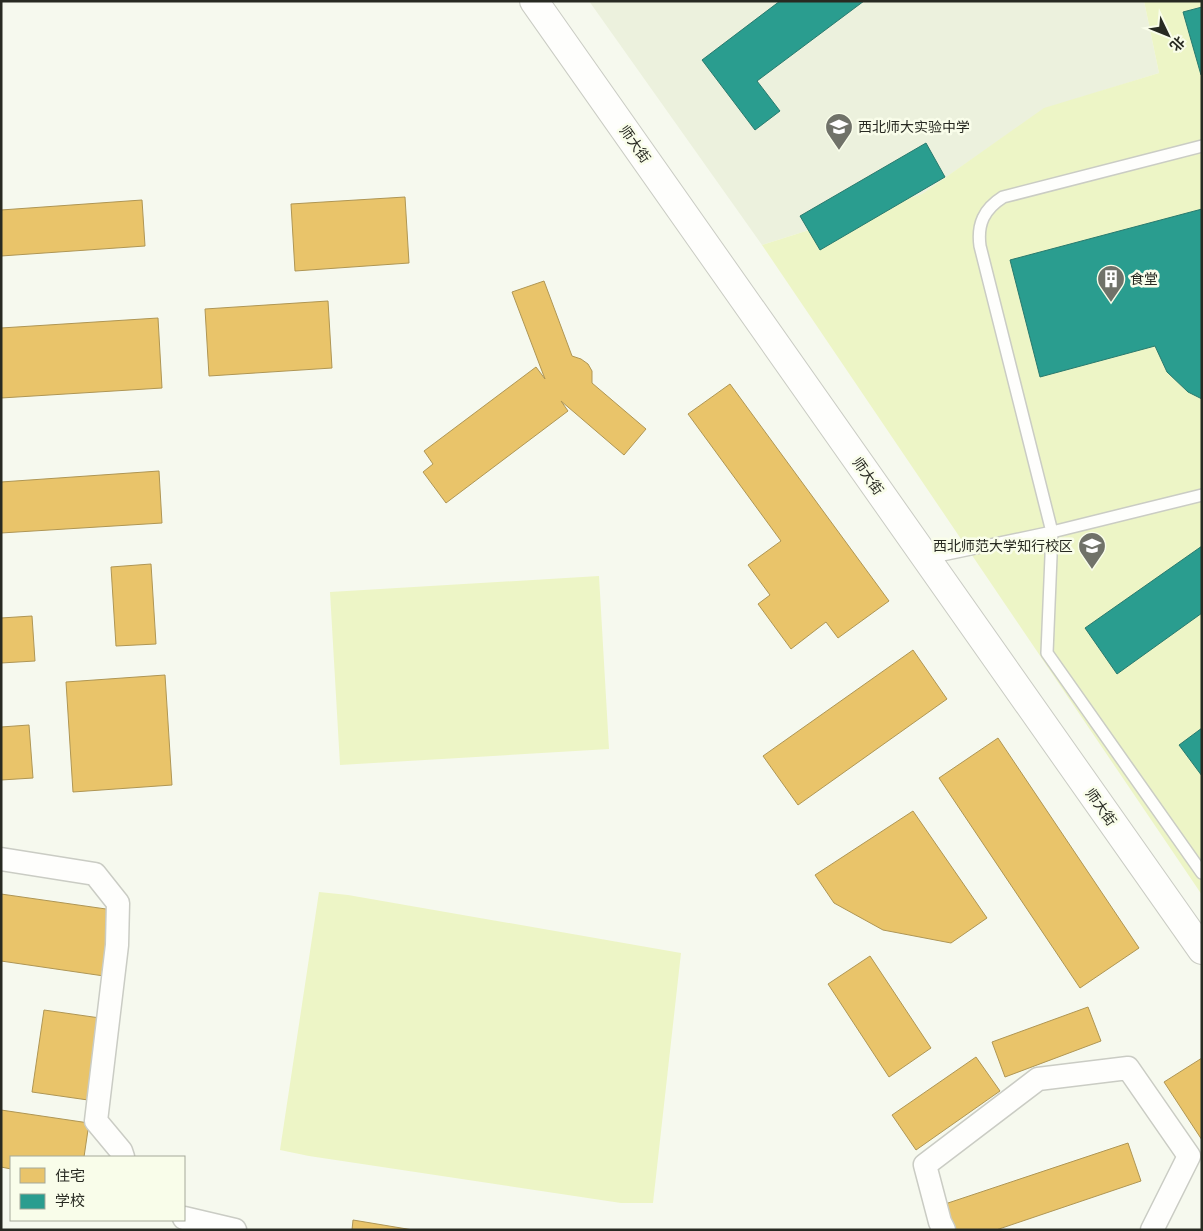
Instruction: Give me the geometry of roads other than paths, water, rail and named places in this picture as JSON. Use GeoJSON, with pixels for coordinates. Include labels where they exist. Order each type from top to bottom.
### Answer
{"type":"FeatureCollection","features":[{"type":"Feature","properties":{"kind":"street","name":"师大街"},"geometry":{"type":"LineString","coordinates":[[534,1],[1202,950]]}},
{"type":"Feature","properties":{"kind":"street"},"geometry":{"type":"LineString","coordinates":[[1,859],[95,874],[118,903],[117,945],[96,1121],[121,1151],[123,1156]]}},
{"type":"Feature","properties":{"kind":"street"},"geometry":{"type":"LineString","coordinates":[[944,1230],[940,1222],[926,1165],[1038,1079],[1128,1068],[1189,1156],[1152,1230]]}},
{"type":"Feature","properties":{"kind":"street"},"geometry":{"type":"LineString","coordinates":[[185,1218],[235,1230]]}},
{"type":"Feature","properties":{"kind":"lane"},"geometry":{"type":"LineString","coordinates":[[1200,867],[1047,653],[1052,532],[980,246],[979,234],[980,223],[986,212],[1003,197],[1202,146]]}},
{"type":"Feature","properties":{"kind":"lane"},"geometry":{"type":"LineString","coordinates":[[926,558],[1052,532],[1202,495]]}},
{"type":"Feature","properties":{"kind":"place","name":"西北师大实验中学"},"geometry":{"type":"Point","coordinates":[839,151]}},
{"type":"Feature","properties":{"kind":"place","name":"食堂"},"geometry":{"type":"Point","coordinates":[1111,303]}},
{"type":"Feature","properties":{"kind":"place","name":"西北师范大学知行校区"},"geometry":{"type":"Point","coordinates":[1092,570]}}]}
